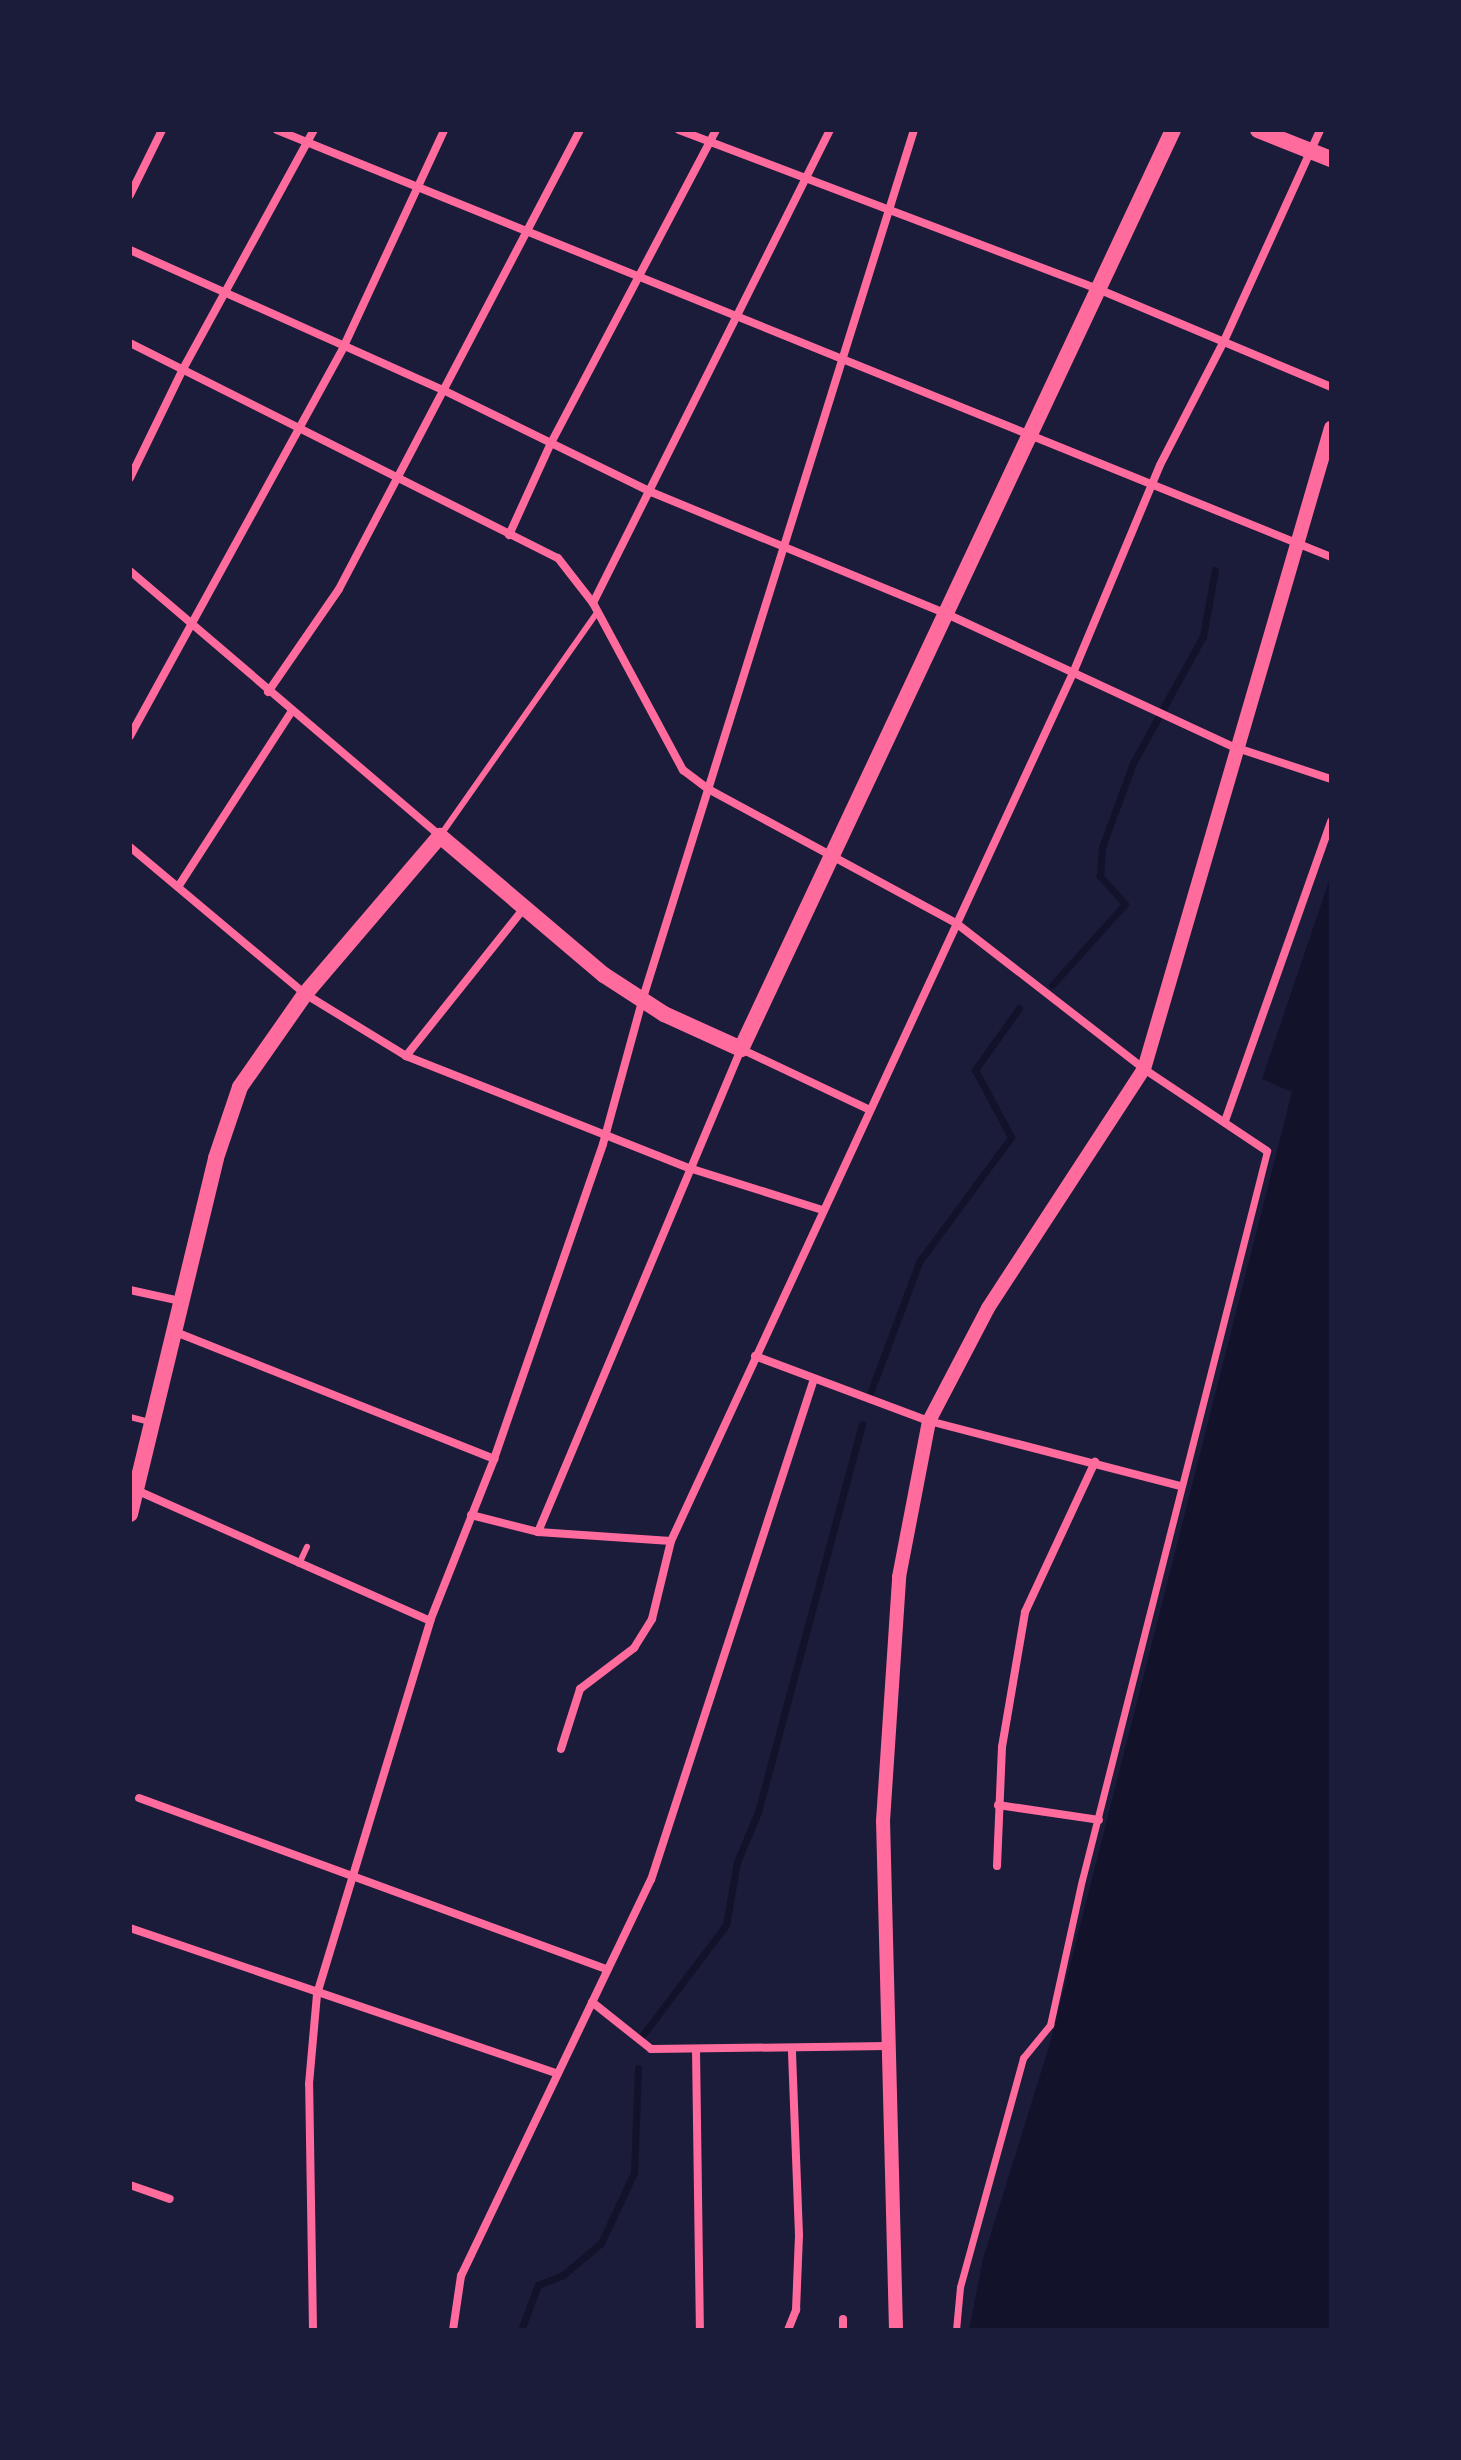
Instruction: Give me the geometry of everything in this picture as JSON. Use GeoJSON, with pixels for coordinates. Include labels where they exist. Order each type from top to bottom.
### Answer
{"type":"FeatureCollection","features":[{"type":"Feature","properties":{"kind":"main road"},"geometry":{"type":"LineString","coordinates":[[130,1514],[216,1158],[240,1087],[305,994],[440,836],[524,908],[642,1001],[741,1049],[949,615],[1173,130]]}},
{"type":"Feature","properties":{"kind":"main road"},"geometry":{"type":"LineString","coordinates":[[1258,130],[1331,159]]}},
{"type":"Feature","properties":{"kind":"street"},"geometry":{"type":"LineString","coordinates":[[130,195],[162,130]]}},
{"type":"Feature","properties":{"kind":"street"},"geometry":{"type":"LineString","coordinates":[[277,130],[639,275],[734,319],[1033,433],[1331,557]]}},
{"type":"Feature","properties":{"kind":"street"},"geometry":{"type":"LineString","coordinates":[[130,478],[183,369],[226,297],[314,130]]}},
{"type":"Feature","properties":{"kind":"street"},"geometry":{"type":"LineString","coordinates":[[130,736],[295,428],[343,348],[444,130]]}},
{"type":"Feature","properties":{"kind":"street"},"geometry":{"type":"LineString","coordinates":[[268,692],[339,589],[580,130]]}},
{"type":"Feature","properties":{"kind":"street"},"geometry":{"type":"LineString","coordinates":[[679,130],[805,181],[1098,289],[1331,387]]}},
{"type":"Feature","properties":{"kind":"street"},"geometry":{"type":"LineString","coordinates":[[509,535],[551,443],[716,130]]}},
{"type":"Feature","properties":{"kind":"street"},"geometry":{"type":"LineString","coordinates":[[593,603],[830,130]]}},
{"type":"Feature","properties":{"kind":"street"},"geometry":{"type":"LineString","coordinates":[[313,2330],[309,2084],[317,1994],[430,1621],[494,1459],[605,1135],[642,1001],[914,130]]}},
{"type":"Feature","properties":{"kind":"street"},"geometry":{"type":"LineString","coordinates":[[561,1749],[580,1689],[634,1648],[652,1619],[671,1541],[868,1109],[1073,673],[1153,483],[1224,341],[1320,130]]}},
{"type":"Feature","properties":{"kind":"street"},"geometry":{"type":"LineString","coordinates":[[130,250],[226,297],[443,390],[651,492],[949,615],[1234,747],[1331,779]]}},
{"type":"Feature","properties":{"kind":"street"},"geometry":{"type":"LineString","coordinates":[[130,343],[397,481],[558,558],[593,603],[683,770],[710,790],[834,853],[956,923],[1144,1069],[1267,1151],[1180,1486],[1050,2025],[1023,2058],[960,2287],[956,2330]]}},
{"type":"Feature","properties":{"kind":"street"},"geometry":{"type":"LineString","coordinates":[[896,2330],[883,1821],[899,1577],[929,1421],[988,1308],[1144,1069],[1234,747],[1331,428]]}},
{"type":"Feature","properties":{"kind":"street"},"geometry":{"type":"LineString","coordinates":[[130,571],[190,626],[440,836]]}},
{"type":"Feature","properties":{"kind":"street"},"geometry":{"type":"LineString","coordinates":[[178,887],[291,712]]}},
{"type":"Feature","properties":{"kind":"street"},"geometry":{"type":"LineString","coordinates":[[1225,1121],[1331,821]]}},
{"type":"Feature","properties":{"kind":"street"},"geometry":{"type":"LineString","coordinates":[[130,847],[305,994],[406,1056],[689,1168],[822,1210]]}},
{"type":"Feature","properties":{"kind":"street"},"geometry":{"type":"LineString","coordinates":[[406,1056],[524,908]]}},
{"type":"Feature","properties":{"kind":"street"},"geometry":{"type":"LineString","coordinates":[[538,1532],[741,1049],[868,1109]]}},
{"type":"Feature","properties":{"kind":"street"},"geometry":{"type":"LineString","coordinates":[[130,1290],[180,1301]]}},
{"type":"Feature","properties":{"kind":"street"},"geometry":{"type":"LineString","coordinates":[[172,1330],[366,1412],[494,1459]]}},
{"type":"Feature","properties":{"kind":"street"},"geometry":{"type":"LineString","coordinates":[[755,1356],[929,1421],[1180,1486]]}},
{"type":"Feature","properties":{"kind":"street"},"geometry":{"type":"LineString","coordinates":[[453,2330],[461,2276],[651,1880],[814,1379]]}},
{"type":"Feature","properties":{"kind":"street"},"geometry":{"type":"LineString","coordinates":[[997,1866],[1002,1747],[1025,1612],[1095,1462]]}},
{"type":"Feature","properties":{"kind":"street"},"geometry":{"type":"LineString","coordinates":[[136,1490],[430,1621]]}},
{"type":"Feature","properties":{"kind":"street"},"geometry":{"type":"LineString","coordinates":[[471,1515],[538,1532],[671,1541]]}},
{"type":"Feature","properties":{"kind":"street"},"geometry":{"type":"LineString","coordinates":[[139,1798],[607,1969]]}},
{"type":"Feature","properties":{"kind":"street"},"geometry":{"type":"LineString","coordinates":[[998,1805],[1099,1820]]}},
{"type":"Feature","properties":{"kind":"street"},"geometry":{"type":"LineString","coordinates":[[130,1928],[558,2074]]}},
{"type":"Feature","properties":{"kind":"street"},"geometry":{"type":"LineString","coordinates":[[592,2002],[651,2049],[792,2050],[888,2046]]}},
{"type":"Feature","properties":{"kind":"street"},"geometry":{"type":"LineString","coordinates":[[696,2050],[700,2330]]}},
{"type":"Feature","properties":{"kind":"street"},"geometry":{"type":"LineString","coordinates":[[788,2330],[796,2310],[799,2235],[792,2050]]}},
{"type":"Feature","properties":{"kind":"street"},"geometry":{"type":"LineString","coordinates":[[130,2185],[170,2199]]}},
{"type":"Feature","properties":{"kind":"street"},"geometry":{"type":"LineString","coordinates":[[843,2319],[843,2330]]}},
{"type":"Feature","properties":{"kind":"lane"},"geometry":{"type":"LineString","coordinates":[[440,836],[597,613]]}},
{"type":"Feature","properties":{"kind":"lane"},"geometry":{"type":"LineString","coordinates":[[130,1417],[151,1423]]}},
{"type":"Feature","properties":{"kind":"lane"},"geometry":{"type":"LineString","coordinates":[[299,1564],[307,1547]]}},
{"type":"Feature","properties":{"kind":"shaded area"},"geometry":{"type":"Polygon","coordinates":[[[1331,875],[1331,2330],[969,2330],[983,2259],[1051,2040],[1292,1092],[1262,1079],[1331,875]]]}},
{"type":"Feature","properties":{"kind":"waterway"},"geometry":{"type":"LineString","coordinates":[[1052,985],[1125,904],[1100,876],[1102,847],[1133,763],[1203,636],[1215,570]]}},
{"type":"Feature","properties":{"kind":"waterway"},"geometry":{"type":"LineString","coordinates":[[869,1396],[919,1262],[1011,1137],[975,1070],[1019,1008]]}},
{"type":"Feature","properties":{"kind":"waterway"},"geometry":{"type":"LineString","coordinates":[[642,2036],[726,1925],[737,1862],[758,1812],[862,1424]]}},
{"type":"Feature","properties":{"kind":"waterway"},"geometry":{"type":"LineString","coordinates":[[521,2330],[538,2285],[563,2275],[601,2243],[634,2173],[638,2068]]}}]}
